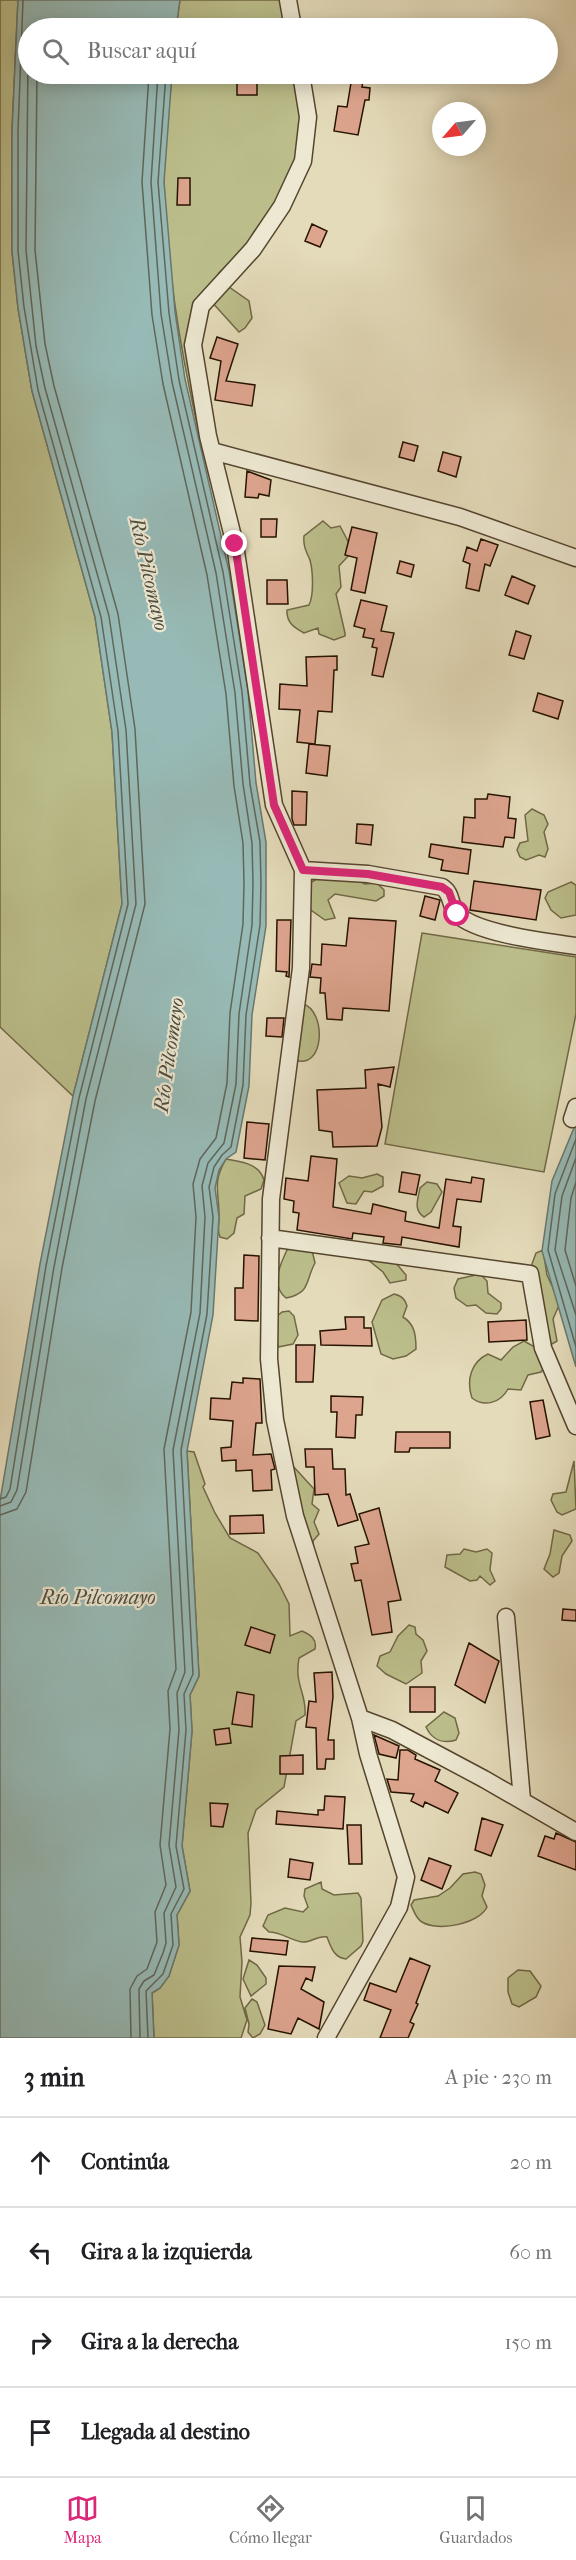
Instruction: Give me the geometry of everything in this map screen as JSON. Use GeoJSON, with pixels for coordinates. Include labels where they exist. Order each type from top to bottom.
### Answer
{"type":"FeatureCollection","features":[{"type":"Feature","properties":{"kind":"street"},"geometry":{"type":"LineString","coordinates":[[288,0],[291,18]]}},
{"type":"Feature","properties":{"kind":"street"},"geometry":{"type":"LineString","coordinates":[[303,84],[308,117],[303,161],[282,206],[254,249],[201,306],[193,345],[212,451],[235,544],[274,805],[303,870],[301,968],[271,1199],[269,1359],[283,1463],[295,1516],[360,1718],[368,1754],[406,1877],[399,1907],[326,2038]]}},
{"type":"Feature","properties":{"kind":"street"},"geometry":{"type":"LineString","coordinates":[[212,451],[460,517],[576,558]]}},
{"type":"Feature","properties":{"kind":"street"},"geometry":{"type":"LineString","coordinates":[[303,870],[368,874],[442,887],[449,892],[457,914],[473,924],[527,939],[576,946]]}},
{"type":"Feature","properties":{"kind":"street"},"geometry":{"type":"LineString","coordinates":[[270,1238],[530,1274],[543,1348],[576,1426]]}},
{"type":"Feature","properties":{"kind":"street"},"geometry":{"type":"LineString","coordinates":[[506,1617],[522,1800]]}},
{"type":"Feature","properties":{"kind":"street"},"geometry":{"type":"LineString","coordinates":[[360,1718],[392,1730],[522,1800],[576,1832]]}},
{"type":"Feature","properties":{"kind":"green space"},"geometry":{"type":"Polygon","coordinates":[[[0,0],[18,0],[12,131],[12,251],[18,308],[32,391],[95,617],[112,732],[122,904],[73,1096],[0,1027],[0,0]]]}},
{"type":"Feature","properties":{"kind":"green space"},"geometry":{"type":"Polygon","coordinates":[[[180,0],[295,0],[294,18],[177,18],[180,0]]]}},
{"type":"Feature","properties":{"kind":"green space"},"geometry":{"type":"Polygon","coordinates":[[[171,84],[301,84],[303,99],[293,182],[279,204],[254,232],[247,245],[219,273],[215,286],[229,287],[249,301],[252,318],[239,332],[210,300],[193,330],[208,392],[209,475],[192,403],[173,294],[164,183],[171,84]]]}},
{"type":"Feature","properties":{"kind":"green space"},"geometry":{"type":"Polygon","coordinates":[[[323,521],[331,528],[340,526],[351,547],[351,553],[339,566],[341,587],[336,594],[345,636],[334,640],[319,634],[318,628],[304,633],[292,624],[287,615],[287,610],[309,605],[312,595],[312,576],[310,560],[304,546],[304,536],[323,521]]]}},
{"type":"Feature","properties":{"kind":"green space"},"geometry":{"type":"Polygon","coordinates":[[[532,809],[544,815],[548,824],[544,832],[548,849],[545,857],[539,855],[526,860],[520,857],[517,850],[520,843],[528,841],[525,815],[532,809]]]}},
{"type":"Feature","properties":{"kind":"green space"},"geometry":{"type":"Polygon","coordinates":[[[341,877],[354,878],[365,884],[377,883],[384,890],[384,896],[376,901],[335,894],[328,900],[335,918],[325,920],[308,908],[307,885],[318,878],[331,880],[341,877]]]}},
{"type":"Feature","properties":{"kind":"green space"},"geometry":{"type":"Polygon","coordinates":[[[571,882],[576,885],[576,915],[561,918],[551,910],[545,898],[548,892],[571,882]]]}},
{"type":"Feature","properties":{"kind":"green space"},"geometry":{"type":"Polygon","coordinates":[[[422,933],[576,957],[576,1014],[544,1172],[385,1144],[422,933]]]}},
{"type":"Feature","properties":{"kind":"green space"},"geometry":{"type":"Polygon","coordinates":[[[303,1004],[311,1009],[319,1027],[317,1049],[312,1057],[305,1061],[294,1060],[303,1004]]]}},
{"type":"Feature","properties":{"kind":"green space"},"geometry":{"type":"Polygon","coordinates":[[[226,1159],[254,1167],[262,1174],[264,1180],[261,1189],[245,1196],[244,1214],[237,1218],[234,1233],[227,1239],[220,1237],[219,1233],[217,1189],[221,1168],[226,1159]]]}},
{"type":"Feature","properties":{"kind":"green space"},"geometry":{"type":"Polygon","coordinates":[[[377,1174],[383,1177],[383,1186],[372,1192],[364,1191],[356,1204],[347,1203],[339,1183],[349,1176],[362,1178],[377,1174]]]}},
{"type":"Feature","properties":{"kind":"green space"},"geometry":{"type":"Polygon","coordinates":[[[427,1182],[437,1184],[442,1192],[431,1212],[424,1217],[418,1211],[417,1204],[420,1188],[427,1182]]]}},
{"type":"Feature","properties":{"kind":"green space"},"geometry":{"type":"Polygon","coordinates":[[[299,1245],[311,1246],[315,1263],[304,1289],[286,1298],[278,1287],[279,1268],[287,1250],[299,1245]]]}},
{"type":"Feature","properties":{"kind":"green space"},"geometry":{"type":"Polygon","coordinates":[[[543,1250],[547,1275],[560,1303],[553,1319],[557,1341],[545,1348],[532,1264],[536,1253],[543,1250]]]}},
{"type":"Feature","properties":{"kind":"green space"},"geometry":{"type":"Polygon","coordinates":[[[367,1259],[395,1262],[406,1275],[406,1280],[390,1283],[383,1272],[367,1259]]]}},
{"type":"Feature","properties":{"kind":"green space"},"geometry":{"type":"Polygon","coordinates":[[[480,1274],[487,1281],[488,1293],[501,1303],[501,1309],[497,1314],[486,1313],[476,1305],[467,1306],[456,1298],[454,1288],[458,1279],[480,1274]]]}},
{"type":"Feature","properties":{"kind":"green space"},"geometry":{"type":"Polygon","coordinates":[[[394,1294],[401,1297],[407,1306],[403,1317],[412,1327],[416,1349],[406,1356],[393,1359],[381,1354],[372,1322],[382,1300],[394,1294]]]}},
{"type":"Feature","properties":{"kind":"green space"},"geometry":{"type":"Polygon","coordinates":[[[289,1311],[294,1316],[298,1335],[293,1344],[278,1347],[275,1318],[282,1312],[289,1311]]]}},
{"type":"Feature","properties":{"kind":"green space"},"geometry":{"type":"Polygon","coordinates":[[[524,1341],[540,1350],[544,1368],[541,1372],[528,1375],[521,1390],[508,1389],[505,1394],[492,1402],[482,1403],[472,1398],[470,1378],[477,1362],[488,1354],[501,1360],[513,1347],[524,1341]]]}},
{"type":"Feature","properties":{"kind":"green space"},"geometry":{"type":"Polygon","coordinates":[[[187,1451],[194,1452],[205,1484],[203,1487],[230,1538],[258,1553],[279,1584],[289,1604],[290,1636],[302,1631],[313,1638],[315,1643],[315,1649],[299,1658],[298,1675],[305,1715],[296,1721],[284,1787],[256,1810],[248,1833],[251,1903],[250,1915],[240,1937],[242,1962],[240,1997],[247,2020],[241,2038],[154,2038],[152,1993],[160,1988],[169,1976],[179,1945],[177,1915],[190,1891],[182,1846],[192,1731],[190,1695],[199,1676],[187,1451]]]}},
{"type":"Feature","properties":{"kind":"green space"},"geometry":{"type":"Polygon","coordinates":[[[574,1461],[576,1509],[562,1515],[557,1512],[551,1500],[553,1494],[566,1492],[574,1461]]]}},
{"type":"Feature","properties":{"kind":"green space"},"geometry":{"type":"Polygon","coordinates":[[[292,1465],[314,1489],[312,1504],[319,1510],[314,1522],[319,1534],[313,1541],[314,1551],[282,1472],[292,1465]]]}},
{"type":"Feature","properties":{"kind":"green space"},"geometry":{"type":"Polygon","coordinates":[[[554,1530],[570,1535],[572,1541],[562,1556],[559,1573],[553,1577],[544,1569],[550,1554],[554,1530]]]}},
{"type":"Feature","properties":{"kind":"green space"},"geometry":{"type":"Polygon","coordinates":[[[464,1549],[476,1552],[487,1549],[492,1553],[490,1570],[495,1581],[490,1585],[480,1576],[477,1580],[470,1581],[445,1567],[447,1555],[460,1554],[464,1549]]]}},
{"type":"Feature","properties":{"kind":"green space"},"geometry":{"type":"Polygon","coordinates":[[[409,1625],[415,1627],[416,1634],[423,1640],[427,1651],[421,1661],[422,1673],[406,1684],[386,1674],[377,1666],[380,1656],[390,1652],[398,1636],[409,1625]]]}},
{"type":"Feature","properties":{"kind":"green space"},"geometry":{"type":"Polygon","coordinates":[[[444,1712],[455,1718],[459,1733],[456,1740],[438,1740],[426,1727],[444,1712]]]}},
{"type":"Feature","properties":{"kind":"green space"},"geometry":{"type":"Polygon","coordinates":[[[475,1872],[481,1874],[485,1885],[482,1896],[487,1907],[483,1913],[458,1925],[429,1925],[418,1919],[411,1905],[414,1900],[438,1896],[450,1888],[463,1874],[475,1872]]]}},
{"type":"Feature","properties":{"kind":"green space"},"geometry":{"type":"Polygon","coordinates":[[[321,1882],[322,1889],[334,1895],[358,1893],[361,1898],[363,1941],[361,1946],[346,1959],[336,1954],[327,1937],[302,1942],[269,1932],[263,1926],[268,1915],[285,1908],[303,1912],[308,1907],[304,1896],[305,1889],[321,1882]]]}},
{"type":"Feature","properties":{"kind":"green space"},"geometry":{"type":"Polygon","coordinates":[[[249,1960],[257,1965],[266,1978],[266,1984],[251,1996],[243,1979],[249,1960]]]}},
{"type":"Feature","properties":{"kind":"green space"},"geometry":{"type":"Polygon","coordinates":[[[518,1970],[530,1971],[541,1986],[536,1997],[519,2007],[512,2004],[508,1992],[508,1978],[518,1970]]]}},
{"type":"Feature","properties":{"kind":"green space"},"geometry":{"type":"Polygon","coordinates":[[[252,1999],[257,2002],[265,2025],[260,2034],[253,2038],[248,2032],[249,2024],[245,2008],[252,1999]]]}},
{"type":"Feature","properties":{"kind":"water","name":"Río Pilcomayo"},"geometry":{"type":"Polygon","coordinates":[[[18,0],[180,0],[177,18],[18,18],[18,84],[171,84],[164,182],[175,312],[185,379],[229,571],[248,691],[256,783],[266,842],[266,926],[252,1015],[249,1086],[236,1152],[226,1159],[219,1170],[215,1188],[219,1217],[213,1315],[187,1451],[199,1676],[190,1695],[192,1731],[182,1846],[190,1891],[177,1915],[179,1945],[169,1976],[160,1988],[152,1993],[154,2038],[0,2038],[0,1501],[40,1264],[73,1096],[122,904],[112,732],[95,617],[32,391],[18,308],[12,251],[12,131],[18,0]]]}},
{"type":"Feature","properties":{"kind":"water"},"geometry":{"type":"Polygon","coordinates":[[[576,1123],[576,1367],[542,1251],[552,1181],[576,1123]]]}},
{"type":"Feature","properties":{"kind":"building"},"geometry":{"type":"Polygon","coordinates":[[[237,84],[257,84],[257,95],[237,95],[237,84]]]}},
{"type":"Feature","properties":{"kind":"building"},"geometry":{"type":"Polygon","coordinates":[[[351,84],[362,84],[362,87],[370,88],[369,100],[365,100],[358,135],[334,131],[338,106],[347,107],[351,84]]]}},
{"type":"Feature","properties":{"kind":"building"},"geometry":{"type":"Polygon","coordinates":[[[178,178],[190,178],[190,205],[177,205],[178,178]]]}},
{"type":"Feature","properties":{"kind":"building"},"geometry":{"type":"Polygon","coordinates":[[[312,224],[327,231],[320,247],[305,241],[312,224]]]}},
{"type":"Feature","properties":{"kind":"building"},"geometry":{"type":"Polygon","coordinates":[[[217,337],[238,344],[226,381],[255,385],[252,406],[215,400],[221,361],[210,358],[217,337]]]}},
{"type":"Feature","properties":{"kind":"building"},"geometry":{"type":"Polygon","coordinates":[[[403,442],[418,446],[414,461],[399,457],[403,442]]]}},
{"type":"Feature","properties":{"kind":"building"},"geometry":{"type":"Polygon","coordinates":[[[443,452],[461,457],[456,477],[438,471],[443,452]]]}},
{"type":"Feature","properties":{"kind":"building"},"geometry":{"type":"Polygon","coordinates":[[[247,471],[271,480],[269,496],[259,494],[258,498],[245,497],[247,471]]]}},
{"type":"Feature","properties":{"kind":"building"},"geometry":{"type":"Polygon","coordinates":[[[261,519],[277,519],[276,537],[261,537],[261,519]]]}},
{"type":"Feature","properties":{"kind":"building"},"geometry":{"type":"Polygon","coordinates":[[[352,527],[377,533],[365,593],[351,590],[357,558],[345,555],[352,527]]]}},
{"type":"Feature","properties":{"kind":"building"},"geometry":{"type":"Polygon","coordinates":[[[481,539],[498,545],[490,566],[485,564],[479,591],[466,588],[470,564],[463,561],[467,547],[477,551],[481,539]]]}},
{"type":"Feature","properties":{"kind":"building"},"geometry":{"type":"Polygon","coordinates":[[[400,561],[414,565],[411,577],[397,573],[400,561]]]}},
{"type":"Feature","properties":{"kind":"building"},"geometry":{"type":"Polygon","coordinates":[[[512,576],[535,586],[528,604],[505,595],[512,576]]]}},
{"type":"Feature","properties":{"kind":"building"},"geometry":{"type":"Polygon","coordinates":[[[267,580],[287,580],[288,604],[267,604],[267,580]]]}},
{"type":"Feature","properties":{"kind":"building"},"geometry":{"type":"Polygon","coordinates":[[[361,600],[387,606],[381,631],[394,633],[383,677],[372,675],[377,648],[372,647],[374,639],[363,637],[365,629],[354,626],[361,600]]]}},
{"type":"Feature","properties":{"kind":"building"},"geometry":{"type":"Polygon","coordinates":[[[516,631],[531,636],[524,659],[509,655],[516,631]]]}},
{"type":"Feature","properties":{"kind":"building"},"geometry":{"type":"Polygon","coordinates":[[[337,656],[332,712],[318,711],[315,744],[297,742],[300,710],[279,709],[280,684],[307,686],[306,657],[337,656]]]}},
{"type":"Feature","properties":{"kind":"building"},"geometry":{"type":"Polygon","coordinates":[[[538,693],[563,701],[558,719],[533,711],[538,693]]]}},
{"type":"Feature","properties":{"kind":"building"},"geometry":{"type":"Polygon","coordinates":[[[309,744],[330,746],[327,776],[306,773],[309,744]]]}},
{"type":"Feature","properties":{"kind":"building"},"geometry":{"type":"Polygon","coordinates":[[[292,791],[307,792],[306,825],[294,825],[292,791]]]}},
{"type":"Feature","properties":{"kind":"building"},"geometry":{"type":"Polygon","coordinates":[[[488,794],[510,797],[508,818],[516,819],[514,838],[505,837],[503,847],[462,842],[464,817],[475,818],[475,799],[487,799],[488,794]]]}},
{"type":"Feature","properties":{"kind":"building"},"geometry":{"type":"Polygon","coordinates":[[[357,824],[373,825],[371,845],[356,843],[357,824]]]}},
{"type":"Feature","properties":{"kind":"building"},"geometry":{"type":"Polygon","coordinates":[[[431,844],[471,850],[468,874],[441,870],[443,860],[429,857],[431,844]]]}},
{"type":"Feature","properties":{"kind":"building"},"geometry":{"type":"Polygon","coordinates":[[[474,881],[541,890],[536,920],[470,910],[474,881]]]}},
{"type":"Feature","properties":{"kind":"building"},"geometry":{"type":"Polygon","coordinates":[[[425,896],[440,900],[435,920],[420,916],[425,896]]]}},
{"type":"Feature","properties":{"kind":"building"},"geometry":{"type":"Polygon","coordinates":[[[349,918],[396,921],[389,1011],[343,1008],[342,1020],[327,1019],[325,993],[320,993],[321,978],[310,977],[312,964],[321,965],[322,944],[346,946],[349,918]]]}},
{"type":"Feature","properties":{"kind":"building"},"geometry":{"type":"Polygon","coordinates":[[[277,920],[291,920],[289,977],[286,976],[287,972],[276,971],[277,920]]]}},
{"type":"Feature","properties":{"kind":"building"},"geometry":{"type":"Polygon","coordinates":[[[267,1018],[284,1018],[282,1037],[266,1036],[267,1018]]]}},
{"type":"Feature","properties":{"kind":"building"},"geometry":{"type":"Polygon","coordinates":[[[394,1067],[390,1087],[378,1084],[382,1127],[377,1146],[333,1147],[332,1132],[319,1130],[317,1090],[366,1088],[365,1070],[394,1067]]]}},
{"type":"Feature","properties":{"kind":"building"},"geometry":{"type":"Polygon","coordinates":[[[247,1122],[269,1124],[265,1160],[244,1158],[247,1122]]]}},
{"type":"Feature","properties":{"kind":"building"},"geometry":{"type":"Polygon","coordinates":[[[311,1156],[337,1159],[333,1207],[371,1214],[373,1204],[406,1212],[405,1221],[439,1228],[446,1179],[471,1183],[472,1177],[484,1179],[481,1202],[457,1199],[453,1226],[461,1227],[459,1247],[402,1237],[401,1245],[383,1243],[384,1237],[353,1233],[352,1239],[297,1230],[299,1213],[293,1212],[294,1201],[284,1199],[286,1178],[308,1181],[311,1156]]]}},
{"type":"Feature","properties":{"kind":"building"},"geometry":{"type":"Polygon","coordinates":[[[402,1172],[420,1175],[416,1195],[399,1192],[402,1172]]]}},
{"type":"Feature","properties":{"kind":"building"},"geometry":{"type":"Polygon","coordinates":[[[244,1255],[259,1256],[258,1321],[235,1320],[235,1288],[243,1288],[244,1255]]]}},
{"type":"Feature","properties":{"kind":"building"},"geometry":{"type":"Polygon","coordinates":[[[345,1317],[364,1317],[364,1328],[371,1328],[372,1346],[321,1345],[320,1331],[346,1329],[345,1317]]]}},
{"type":"Feature","properties":{"kind":"building"},"geometry":{"type":"Polygon","coordinates":[[[526,1320],[527,1340],[489,1342],[488,1322],[526,1320]]]}},
{"type":"Feature","properties":{"kind":"building"},"geometry":{"type":"Polygon","coordinates":[[[296,1345],[315,1345],[313,1382],[296,1382],[296,1345]]]}},
{"type":"Feature","properties":{"kind":"building"},"geometry":{"type":"Polygon","coordinates":[[[243,1378],[260,1379],[262,1423],[256,1423],[253,1455],[271,1454],[275,1469],[271,1470],[272,1490],[253,1491],[252,1470],[236,1471],[236,1460],[222,1461],[221,1448],[231,1447],[233,1421],[210,1419],[211,1398],[230,1399],[232,1382],[243,1383],[243,1378]]]}},
{"type":"Feature","properties":{"kind":"building"},"geometry":{"type":"Polygon","coordinates":[[[331,1396],[363,1397],[362,1415],[356,1415],[355,1438],[336,1437],[337,1412],[331,1412],[331,1396]]]}},
{"type":"Feature","properties":{"kind":"building"},"geometry":{"type":"Polygon","coordinates":[[[543,1400],[550,1436],[536,1439],[530,1402],[543,1400]]]}},
{"type":"Feature","properties":{"kind":"building"},"geometry":{"type":"Polygon","coordinates":[[[396,1432],[450,1432],[450,1448],[410,1448],[409,1452],[395,1452],[396,1432]]]}},
{"type":"Feature","properties":{"kind":"building"},"geometry":{"type":"Polygon","coordinates":[[[305,1449],[332,1449],[333,1469],[345,1469],[346,1495],[350,1494],[358,1520],[338,1526],[328,1494],[315,1495],[314,1467],[306,1467],[305,1449]]]}},
{"type":"Feature","properties":{"kind":"building"},"geometry":{"type":"Polygon","coordinates":[[[379,1508],[401,1600],[388,1602],[392,1632],[372,1635],[361,1580],[355,1581],[351,1564],[358,1563],[355,1547],[369,1544],[359,1514],[379,1508]]]}},
{"type":"Feature","properties":{"kind":"building"},"geometry":{"type":"Polygon","coordinates":[[[263,1515],[264,1533],[230,1534],[230,1516],[263,1515]]]}},
{"type":"Feature","properties":{"kind":"building"},"geometry":{"type":"Polygon","coordinates":[[[563,1609],[576,1610],[576,1621],[562,1620],[563,1609]]]}},
{"type":"Feature","properties":{"kind":"building"},"geometry":{"type":"Polygon","coordinates":[[[251,1627],[275,1635],[270,1653],[245,1645],[251,1627]]]}},
{"type":"Feature","properties":{"kind":"building"},"geometry":{"type":"Polygon","coordinates":[[[469,1643],[499,1661],[485,1703],[455,1685],[469,1643]]]}},
{"type":"Feature","properties":{"kind":"building"},"geometry":{"type":"Polygon","coordinates":[[[332,1672],[333,1697],[328,1740],[334,1740],[334,1759],[326,1759],[325,1769],[317,1769],[316,1728],[306,1727],[309,1701],[316,1702],[314,1673],[332,1672]]]}},
{"type":"Feature","properties":{"kind":"building"},"geometry":{"type":"Polygon","coordinates":[[[410,1687],[435,1687],[435,1712],[410,1712],[410,1687]]]}},
{"type":"Feature","properties":{"kind":"building"},"geometry":{"type":"Polygon","coordinates":[[[237,1692],[254,1695],[252,1727],[232,1724],[237,1692]]]}},
{"type":"Feature","properties":{"kind":"building"},"geometry":{"type":"Polygon","coordinates":[[[229,1728],[231,1743],[216,1745],[214,1730],[229,1728]]]}},
{"type":"Feature","properties":{"kind":"building"},"geometry":{"type":"Polygon","coordinates":[[[374,1735],[399,1746],[396,1758],[379,1754],[374,1735]]]}},
{"type":"Feature","properties":{"kind":"building"},"geometry":{"type":"Polygon","coordinates":[[[400,1750],[408,1750],[416,1755],[415,1759],[440,1770],[435,1781],[458,1793],[448,1813],[425,1802],[423,1807],[411,1801],[414,1794],[391,1792],[387,1779],[398,1780],[400,1750]]]}},
{"type":"Feature","properties":{"kind":"building"},"geometry":{"type":"Polygon","coordinates":[[[303,1755],[303,1774],[280,1774],[280,1756],[303,1755]]]}},
{"type":"Feature","properties":{"kind":"building"},"geometry":{"type":"Polygon","coordinates":[[[325,1796],[345,1797],[343,1829],[276,1824],[277,1811],[318,1815],[318,1810],[324,1810],[325,1796]]]}},
{"type":"Feature","properties":{"kind":"building"},"geometry":{"type":"Polygon","coordinates":[[[210,1803],[228,1804],[223,1827],[211,1826],[210,1803]]]}},
{"type":"Feature","properties":{"kind":"building"},"geometry":{"type":"Polygon","coordinates":[[[482,1818],[503,1825],[491,1856],[475,1850],[482,1818]]]}},
{"type":"Feature","properties":{"kind":"building"},"geometry":{"type":"Polygon","coordinates":[[[347,1825],[361,1825],[362,1864],[349,1864],[347,1825]]]}},
{"type":"Feature","properties":{"kind":"building"},"geometry":{"type":"Polygon","coordinates":[[[556,1833],[576,1842],[576,1870],[538,1856],[545,1836],[554,1839],[556,1833]]]}},
{"type":"Feature","properties":{"kind":"building"},"geometry":{"type":"Polygon","coordinates":[[[429,1858],[451,1866],[442,1889],[421,1880],[429,1858]]]}},
{"type":"Feature","properties":{"kind":"building"},"geometry":{"type":"Polygon","coordinates":[[[290,1859],[313,1863],[310,1880],[288,1877],[290,1859]]]}},
{"type":"Feature","properties":{"kind":"building"},"geometry":{"type":"Polygon","coordinates":[[[252,1938],[288,1941],[286,1955],[250,1951],[252,1938]]]}},
{"type":"Feature","properties":{"kind":"building"},"geometry":{"type":"Polygon","coordinates":[[[410,1958],[430,1966],[410,2022],[414,2024],[408,2038],[380,2038],[391,2010],[364,2000],[370,1983],[396,1992],[410,1958]]]}},
{"type":"Feature","properties":{"kind":"building"},"geometry":{"type":"Polygon","coordinates":[[[279,1966],[315,1967],[312,1981],[306,1978],[301,1989],[324,2002],[319,2029],[298,2018],[291,2034],[268,2029],[279,1966]]]}},
{"type":"Feature","properties":{"kind":"route"},"geometry":{"type":"LineString","coordinates":[[235,544],[260,699],[274,805],[303,870],[368,874],[442,887],[449,892],[457,914]]}}]}
